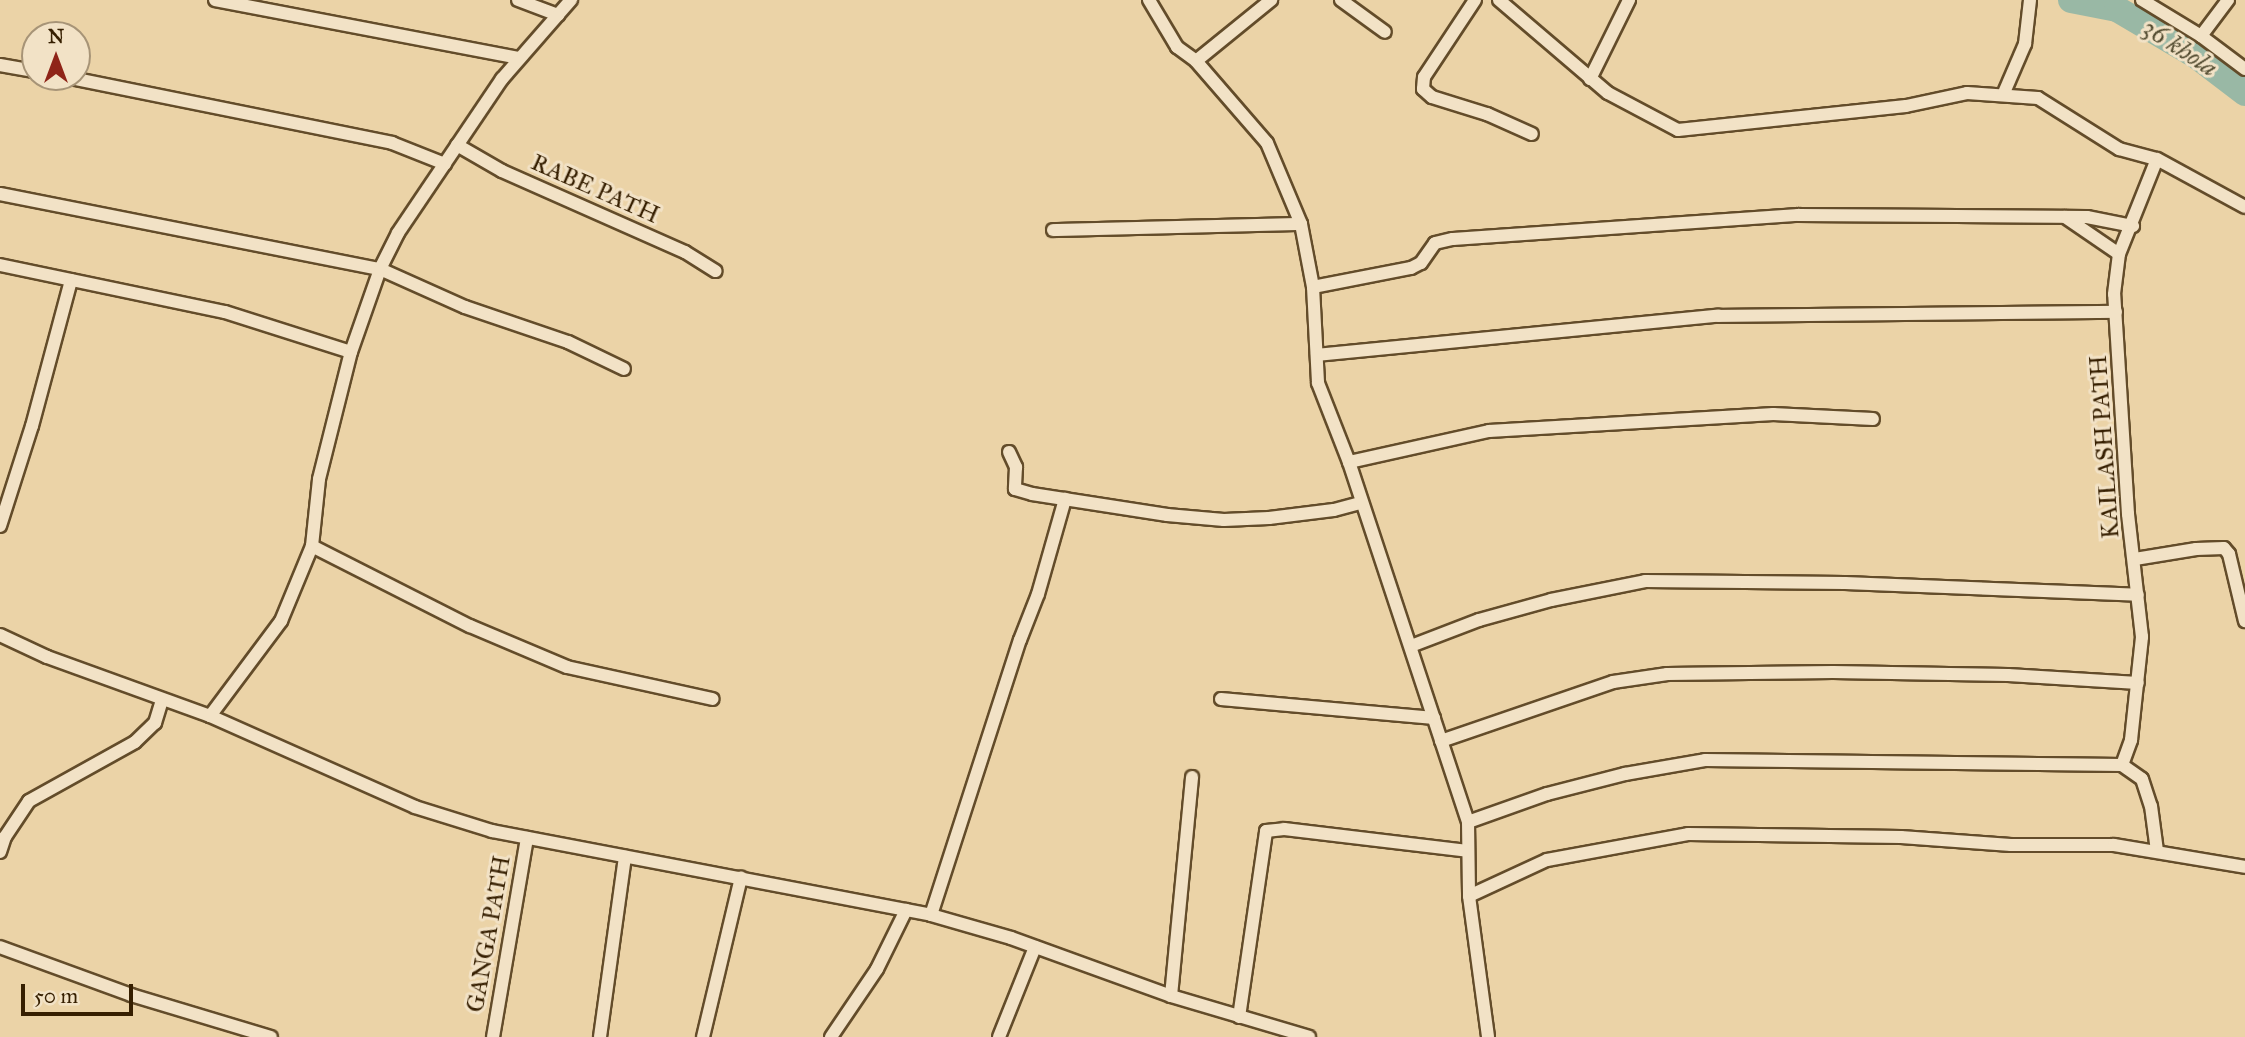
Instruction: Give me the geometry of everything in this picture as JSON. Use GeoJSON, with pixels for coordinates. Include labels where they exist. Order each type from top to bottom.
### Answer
{"type":"FeatureCollection","features":[{"type":"Feature","properties":{"kind":"street"},"geometry":{"type":"LineString","coordinates":[[215,0],[520,58]]}},
{"type":"Feature","properties":{"kind":"street"},"geometry":{"type":"LineString","coordinates":[[519,0],[558,15]]}},
{"type":"Feature","properties":{"kind":"street"},"geometry":{"type":"LineString","coordinates":[[211,716],[281,621],[312,547],[319,479],[351,352],[380,269],[398,233],[502,79],[572,0]]}},
{"type":"Feature","properties":{"kind":"street"},"geometry":{"type":"LineString","coordinates":[[1149,0],[1177,47],[1196,61],[1268,144],[1301,224],[1313,287],[1318,383],[1349,462],[1360,503],[1411,646],[1468,822],[1469,896],[1488,1037]]}},
{"type":"Feature","properties":{"kind":"street"},"geometry":{"type":"LineString","coordinates":[[1196,61],[1271,0]]}},
{"type":"Feature","properties":{"kind":"street"},"geometry":{"type":"LineString","coordinates":[[1341,0],[1385,32]]}},
{"type":"Feature","properties":{"kind":"street"},"geometry":{"type":"LineString","coordinates":[[1475,0],[1424,76],[1423,89],[1432,97],[1487,114],[1532,134]]}},
{"type":"Feature","properties":{"kind":"street"},"geometry":{"type":"LineString","coordinates":[[1499,0],[1608,93],[1678,130],[1906,106],[1967,93],[2038,98],[2119,149],[2157,159],[2245,207]]}},
{"type":"Feature","properties":{"kind":"street"},"geometry":{"type":"LineString","coordinates":[[1590,79],[1629,0]]}},
{"type":"Feature","properties":{"kind":"street"},"geometry":{"type":"LineString","coordinates":[[2003,95],[2025,44],[2030,0]]}},
{"type":"Feature","properties":{"kind":"street"},"geometry":{"type":"LineString","coordinates":[[2142,0],[2201,36],[2245,69]]}},
{"type":"Feature","properties":{"kind":"street"},"geometry":{"type":"LineString","coordinates":[[2201,36],[2228,0]]}},
{"type":"Feature","properties":{"kind":"street"},"geometry":{"type":"LineString","coordinates":[[0,65],[21,69]]}},
{"type":"Feature","properties":{"kind":"street"},"geometry":{"type":"LineString","coordinates":[[91,82],[393,143],[445,164]]}},
{"type":"Feature","properties":{"kind":"street","name":"RABE PATH"},"geometry":{"type":"LineString","coordinates":[[457,145],[502,171],[685,252],[716,271]]}},
{"type":"Feature","properties":{"kind":"street","name":"KAILASH PATH"},"geometry":{"type":"LineString","coordinates":[[2122,765],[2131,740],[2143,637],[2128,514],[2114,295],[2119,254],[2133,226],[2157,159]]}},
{"type":"Feature","properties":{"kind":"street"},"geometry":{"type":"LineString","coordinates":[[0,194],[380,269],[465,307],[568,342],[624,369]]}},
{"type":"Feature","properties":{"kind":"street"},"geometry":{"type":"LineString","coordinates":[[1313,287],[1412,268],[1421,263],[1435,243],[1453,239],[1798,215],[2087,217],[2133,226]]}},
{"type":"Feature","properties":{"kind":"street"},"geometry":{"type":"LineString","coordinates":[[2065,217],[2119,254]]}},
{"type":"Feature","properties":{"kind":"street"},"geometry":{"type":"LineString","coordinates":[[1053,230],[1301,224]]}},
{"type":"Feature","properties":{"kind":"street"},"geometry":{"type":"LineString","coordinates":[[0,265],[225,312],[351,352]]}},
{"type":"Feature","properties":{"kind":"street"},"geometry":{"type":"LineString","coordinates":[[0,526],[32,426],[71,280]]}},
{"type":"Feature","properties":{"kind":"street"},"geometry":{"type":"LineString","coordinates":[[1317,355],[1718,316],[2116,312]]}},
{"type":"Feature","properties":{"kind":"street"},"geometry":{"type":"LineString","coordinates":[[1349,462],[1489,431],[1773,414],[1873,419]]}},
{"type":"Feature","properties":{"kind":"street"},"geometry":{"type":"LineString","coordinates":[[1009,452],[1016,467],[1015,489],[1065,499],[1224,520],[1282,517],[1360,503]]}},
{"type":"Feature","properties":{"kind":"street"},"geometry":{"type":"LineString","coordinates":[[931,915],[1020,640],[1038,594],[1065,499]]}},
{"type":"Feature","properties":{"kind":"street"},"geometry":{"type":"LineString","coordinates":[[312,547],[470,626],[567,667],[713,699]]}},
{"type":"Feature","properties":{"kind":"street"},"geometry":{"type":"LineString","coordinates":[[2135,559],[2224,548],[2230,554],[2244,615]]}},
{"type":"Feature","properties":{"kind":"street"},"geometry":{"type":"LineString","coordinates":[[1411,646],[1479,620],[1551,600],[1645,581],[1845,583],[2138,594]]}},
{"type":"Feature","properties":{"kind":"street"},"geometry":{"type":"LineString","coordinates":[[0,635],[47,657],[162,701],[211,716],[415,807],[492,831],[931,915],[1035,947],[1171,996],[1291,1034],[1309,1037]]}},
{"type":"Feature","properties":{"kind":"street"},"geometry":{"type":"LineString","coordinates":[[1441,741],[1613,682],[1667,674],[2008,675],[2138,682]]}},
{"type":"Feature","properties":{"kind":"street"},"geometry":{"type":"LineString","coordinates":[[1221,699],[1434,718]]}},
{"type":"Feature","properties":{"kind":"street"},"geometry":{"type":"LineString","coordinates":[[0,852],[5,837],[29,801],[135,742],[155,723],[162,701]]}},
{"type":"Feature","properties":{"kind":"street"},"geometry":{"type":"LineString","coordinates":[[1468,822],[1560,791],[1625,774],[1705,760],[2122,765],[2142,779],[2151,806],[2158,851]]}},
{"type":"Feature","properties":{"kind":"street"},"geometry":{"type":"LineString","coordinates":[[1171,996],[1192,777]]}},
{"type":"Feature","properties":{"kind":"street"},"geometry":{"type":"LineString","coordinates":[[1239,1017],[1266,831],[1284,829],[1468,851]]}},
{"type":"Feature","properties":{"kind":"street"},"geometry":{"type":"LineString","coordinates":[[1469,896],[1547,860],[1688,834],[1901,837],[2011,845],[2113,845],[2245,867]]}},
{"type":"Feature","properties":{"kind":"street","name":"GANGA PATH"},"geometry":{"type":"LineString","coordinates":[[493,1037],[527,838]]}},
{"type":"Feature","properties":{"kind":"street"},"geometry":{"type":"LineString","coordinates":[[600,1037],[625,857]]}},
{"type":"Feature","properties":{"kind":"street"},"geometry":{"type":"LineString","coordinates":[[703,1037],[741,877]]}},
{"type":"Feature","properties":{"kind":"street"},"geometry":{"type":"LineString","coordinates":[[831,1037],[877,968],[906,910]]}},
{"type":"Feature","properties":{"kind":"street"},"geometry":{"type":"LineString","coordinates":[[0,947],[131,995],[271,1037]]}},
{"type":"Feature","properties":{"kind":"street"},"geometry":{"type":"LineString","coordinates":[[999,1037],[1035,947]]}},
{"type":"Feature","properties":{"kind":"waterway","name":"36 khola"},"geometry":{"type":"LineString","coordinates":[[2071,0],[2117,9],[2195,55],[2245,93]]}}]}
